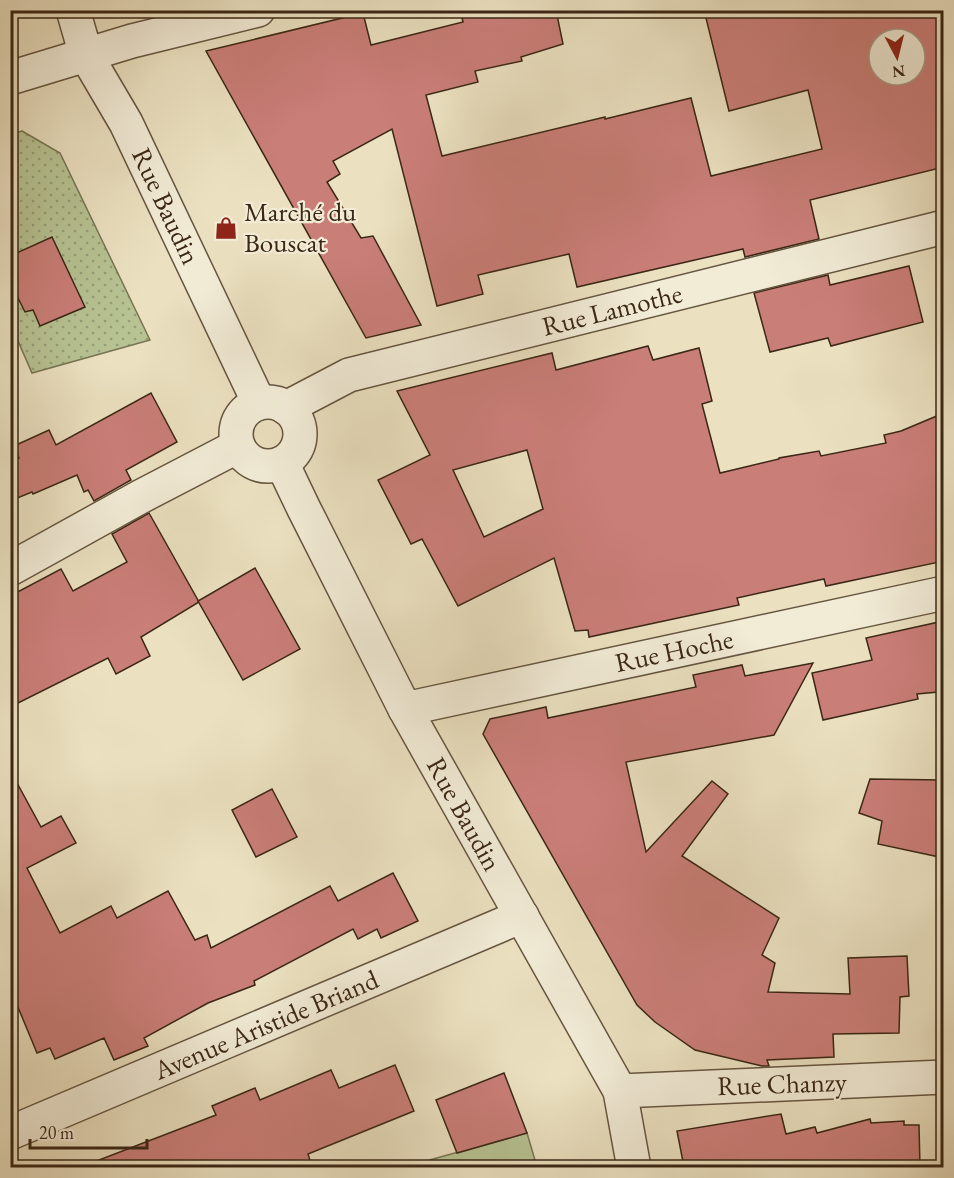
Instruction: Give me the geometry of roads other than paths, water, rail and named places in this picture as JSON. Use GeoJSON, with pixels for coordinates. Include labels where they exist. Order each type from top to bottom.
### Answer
{"type":"FeatureCollection","features":[{"type":"Feature","properties":{"kind":"street","name":"Rue Baudin"},"geometry":{"type":"LineString","coordinates":[[73,10],[86,55],[130,130],[272,406]]}},
{"type":"Feature","properties":{"kind":"street"},"geometry":{"type":"LineString","coordinates":[[10,78],[132,41],[258,10]]}},
{"type":"Feature","properties":{"kind":"street","name":"Rue Lamothe"},"geometry":{"type":"LineString","coordinates":[[272,406],[349,375],[944,227]]}},
{"type":"Feature","properties":{"kind":"street"},"geometry":{"type":"LineString","coordinates":[[272,406],[294,415],[300,436],[297,447],[282,463],[256,464],[249,460],[238,446],[237,425],[242,416],[272,406]]}},
{"type":"Feature","properties":{"kind":"street"},"geometry":{"type":"LineString","coordinates":[[10,569],[238,446]]}},
{"type":"Feature","properties":{"kind":"street","name":"Rue Baudin"},"geometry":{"type":"LineString","coordinates":[[282,463],[405,708],[620,1091],[634,1167]]}},
{"type":"Feature","properties":{"kind":"street","name":"Rue Hoche"},"geometry":{"type":"LineString","coordinates":[[405,708],[944,593]]}},
{"type":"Feature","properties":{"kind":"street","name":"Avenue Aristide Briand"},"geometry":{"type":"LineString","coordinates":[[10,1133],[522,916]]}},
{"type":"Feature","properties":{"kind":"street","name":"Rue Chanzy"},"geometry":{"type":"LineString","coordinates":[[620,1091],[944,1077]]}},
{"type":"Feature","properties":{"kind":"place","name":"Marché du Bouscat"},"geometry":{"type":"Point","coordinates":[226,228]}}]}
